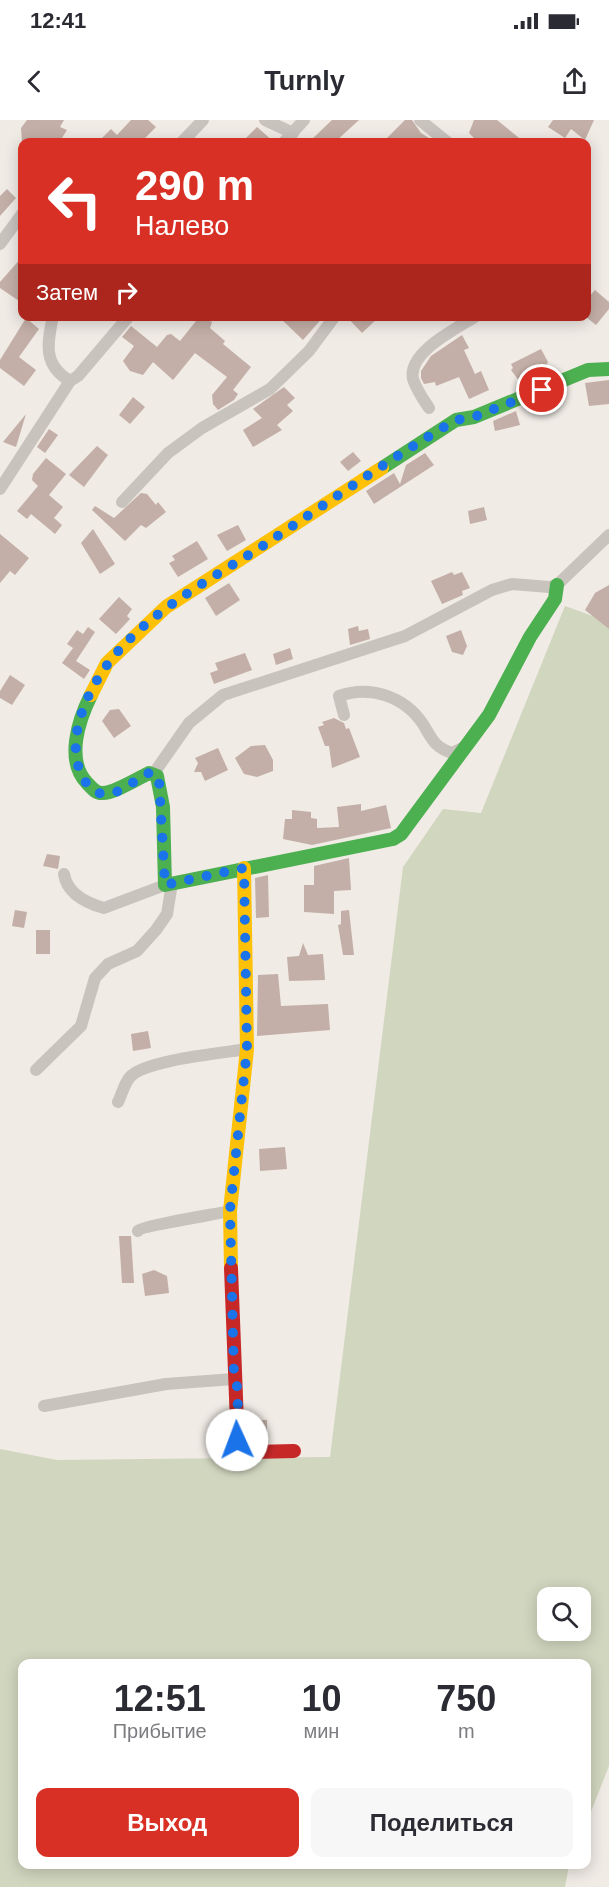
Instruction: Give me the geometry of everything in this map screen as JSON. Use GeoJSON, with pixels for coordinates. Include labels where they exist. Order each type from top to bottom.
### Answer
{"type":"FeatureCollection","features":[{"type":"Feature","properties":{"kind":"street"},"geometry":{"type":"LineString","coordinates":[[186,138],[203,120]]}},
{"type":"Feature","properties":{"kind":"street"},"geometry":{"type":"LineString","coordinates":[[265,120],[293,133]]}},
{"type":"Feature","properties":{"kind":"street"},"geometry":{"type":"LineString","coordinates":[[288,138],[304,120]]}},
{"type":"Feature","properties":{"kind":"street"},"geometry":{"type":"LineString","coordinates":[[422,122],[433,138]]}},
{"type":"Feature","properties":{"kind":"street"},"geometry":{"type":"LineString","coordinates":[[422,122],[442,138]]}},
{"type":"Feature","properties":{"kind":"street"},"geometry":{"type":"LineString","coordinates":[[0,244],[18,219]]}},
{"type":"Feature","properties":{"kind":"street"},"geometry":{"type":"LineString","coordinates":[[52,321],[47,356],[53,368],[70,381]]}},
{"type":"Feature","properties":{"kind":"street"},"geometry":{"type":"LineString","coordinates":[[0,489],[70,381],[78,376],[125,321]]}},
{"type":"Feature","properties":{"kind":"street"},"geometry":{"type":"LineString","coordinates":[[122,502],[168,453],[202,428],[270,389],[309,351],[331,321]]}},
{"type":"Feature","properties":{"kind":"street"},"geometry":{"type":"LineString","coordinates":[[429,408],[412,377],[415,363],[424,351],[469,321]]}},
{"type":"Feature","properties":{"kind":"street"},"geometry":{"type":"LineString","coordinates":[[609,369],[588,370],[474,417],[456,420],[166,607],[107,663],[78,728],[75,752],[84,780],[96,792],[105,794],[142,776],[154,773],[189,723],[223,695],[399,639],[492,590],[512,584],[549,587],[556,585],[609,535]]}},
{"type":"Feature","properties":{"kind":"street"},"geometry":{"type":"LineString","coordinates":[[64,874],[66,885],[72,891],[94,905],[104,908],[169,884],[384,841],[402,834],[463,747],[489,715],[530,637],[555,599],[556,585]]}},
{"type":"Feature","properties":{"kind":"street"},"geometry":{"type":"LineString","coordinates":[[344,715],[339,696],[356,690],[368,691],[394,698],[413,713],[439,749],[452,753],[463,747]]}},
{"type":"Feature","properties":{"kind":"street"},"geometry":{"type":"LineString","coordinates":[[36,1070],[81,1026],[95,978],[108,964],[137,951],[167,914],[169,884],[163,807],[159,780],[154,773]]}},
{"type":"Feature","properties":{"kind":"street"},"geometry":{"type":"LineString","coordinates":[[244,868],[247,1049],[230,1210],[234,1379],[238,1389],[235,1417],[238,1449],[254,1452],[294,1450]]}},
{"type":"Feature","properties":{"kind":"street"},"geometry":{"type":"LineString","coordinates":[[118,1102],[130,1077],[137,1071],[171,1061],[247,1049]]}},
{"type":"Feature","properties":{"kind":"street"},"geometry":{"type":"LineString","coordinates":[[138,1231],[146,1226],[169,1224],[230,1210]]}},
{"type":"Feature","properties":{"kind":"street"},"geometry":{"type":"LineString","coordinates":[[44,1406],[166,1384],[234,1379]]}},
{"type":"Feature","properties":{"kind":"green space"},"geometry":{"type":"Polygon","coordinates":[[[565,606],[609,622],[609,1766],[591,1812],[591,1659],[18,1659],[18,1869],[568,1869],[565,1887],[0,1887],[0,1449],[57,1460],[330,1457],[403,867],[443,809],[481,813],[565,606]]]}},
{"type":"Feature","properties":{"kind":"building"},"geometry":{"type":"Polygon","coordinates":[[[27,120],[64,120],[60,127],[67,130],[62,138],[22,138],[21,128],[27,120]]]}},
{"type":"Feature","properties":{"kind":"building"},"geometry":{"type":"Polygon","coordinates":[[[131,120],[148,120],[156,127],[145,138],[102,138],[111,129],[117,135],[131,120]]]}},
{"type":"Feature","properties":{"kind":"building"},"geometry":{"type":"Polygon","coordinates":[[[332,120],[359,120],[339,138],[313,138],[332,120]]]}},
{"type":"Feature","properties":{"kind":"building"},"geometry":{"type":"Polygon","coordinates":[[[405,120],[412,120],[421,133],[429,138],[387,138],[405,120]]]}},
{"type":"Feature","properties":{"kind":"building"},"geometry":{"type":"Polygon","coordinates":[[[474,120],[497,120],[519,138],[474,138],[469,133],[474,120]]]}},
{"type":"Feature","properties":{"kind":"building"},"geometry":{"type":"Polygon","coordinates":[[[553,120],[594,120],[586,138],[571,129],[565,138],[548,127],[553,120]]]}},
{"type":"Feature","properties":{"kind":"building"},"geometry":{"type":"Polygon","coordinates":[[[257,127],[269,138],[246,138],[257,127]]]}},
{"type":"Feature","properties":{"kind":"building"},"geometry":{"type":"Polygon","coordinates":[[[7,189],[16,198],[0,216],[0,196],[7,189]]]}},
{"type":"Feature","properties":{"kind":"building"},"geometry":{"type":"Polygon","coordinates":[[[18,262],[18,300],[0,288],[0,282],[18,262]]]}},
{"type":"Feature","properties":{"kind":"building"},"geometry":{"type":"Polygon","coordinates":[[[595,290],[609,302],[609,309],[596,325],[591,321],[591,294],[595,290]]]}},
{"type":"Feature","properties":{"kind":"building"},"geometry":{"type":"Polygon","coordinates":[[[24,321],[30,321],[39,329],[19,357],[36,370],[24,386],[0,368],[0,360],[24,321]]]}},
{"type":"Feature","properties":{"kind":"building"},"geometry":{"type":"Polygon","coordinates":[[[196,321],[212,322],[210,328],[225,341],[223,344],[251,367],[233,390],[238,394],[234,400],[218,410],[213,404],[212,395],[227,377],[195,353],[173,380],[153,362],[143,375],[130,371],[123,361],[134,346],[122,337],[131,326],[157,347],[167,335],[171,334],[180,341],[196,321]]]}},
{"type":"Feature","properties":{"kind":"building"},"geometry":{"type":"Polygon","coordinates":[[[283,321],[320,321],[303,340],[283,321]]]}},
{"type":"Feature","properties":{"kind":"building"},"geometry":{"type":"Polygon","coordinates":[[[351,321],[375,321],[362,333],[351,321]]]}},
{"type":"Feature","properties":{"kind":"building"},"geometry":{"type":"Polygon","coordinates":[[[462,335],[469,348],[464,350],[475,374],[481,371],[489,390],[469,399],[459,377],[436,386],[435,382],[424,384],[421,378],[421,371],[431,356],[462,335]]]}},
{"type":"Feature","properties":{"kind":"building"},"geometry":{"type":"Polygon","coordinates":[[[541,349],[548,362],[544,370],[548,375],[525,385],[511,370],[513,368],[511,364],[541,349]]]}},
{"type":"Feature","properties":{"kind":"building"},"geometry":{"type":"Polygon","coordinates":[[[609,380],[609,404],[589,406],[585,383],[609,380]]]}},
{"type":"Feature","properties":{"kind":"building"},"geometry":{"type":"Polygon","coordinates":[[[284,387],[295,398],[287,405],[293,411],[277,425],[282,430],[253,447],[243,430],[262,418],[253,409],[284,387]]]}},
{"type":"Feature","properties":{"kind":"building"},"geometry":{"type":"Polygon","coordinates":[[[133,397],[145,407],[130,424],[119,415],[133,397]]]}},
{"type":"Feature","properties":{"kind":"building"},"geometry":{"type":"Polygon","coordinates":[[[516,411],[520,425],[495,431],[493,421],[516,411]]]}},
{"type":"Feature","properties":{"kind":"building"},"geometry":{"type":"Polygon","coordinates":[[[26,414],[16,447],[3,442],[26,414]]]}},
{"type":"Feature","properties":{"kind":"building"},"geometry":{"type":"Polygon","coordinates":[[[49,429],[58,435],[45,453],[37,447],[49,429]]]}},
{"type":"Feature","properties":{"kind":"building"},"geometry":{"type":"Polygon","coordinates":[[[97,446],[108,455],[84,487],[69,475],[97,446]]]}},
{"type":"Feature","properties":{"kind":"building"},"geometry":{"type":"Polygon","coordinates":[[[353,452],[361,461],[348,471],[340,462],[353,452]]]}},
{"type":"Feature","properties":{"kind":"building"},"geometry":{"type":"Polygon","coordinates":[[[425,453],[434,465],[374,504],[366,491],[394,473],[400,484],[406,465],[425,453]]]}},
{"type":"Feature","properties":{"kind":"building"},"geometry":{"type":"Polygon","coordinates":[[[46,458],[66,474],[49,495],[63,507],[54,518],[62,525],[55,534],[31,514],[27,519],[17,511],[38,486],[32,480],[33,474],[46,458]]]}},
{"type":"Feature","properties":{"kind":"building"},"geometry":{"type":"Polygon","coordinates":[[[141,493],[147,494],[156,505],[158,502],[166,512],[146,528],[141,525],[125,541],[92,510],[95,506],[114,518],[141,493]]]}},
{"type":"Feature","properties":{"kind":"building"},"geometry":{"type":"Polygon","coordinates":[[[484,507],[487,520],[470,524],[468,511],[484,507]]]}},
{"type":"Feature","properties":{"kind":"building"},"geometry":{"type":"Polygon","coordinates":[[[238,525],[246,540],[227,551],[217,535],[238,525]]]}},
{"type":"Feature","properties":{"kind":"building"},"geometry":{"type":"Polygon","coordinates":[[[93,529],[115,564],[100,574],[81,543],[93,529]]]}},
{"type":"Feature","properties":{"kind":"building"},"geometry":{"type":"Polygon","coordinates":[[[0,534],[29,558],[15,575],[10,571],[0,583],[0,534]]]}},
{"type":"Feature","properties":{"kind":"building"},"geometry":{"type":"Polygon","coordinates":[[[197,541],[208,559],[178,577],[169,563],[175,560],[172,556],[197,541]]]}},
{"type":"Feature","properties":{"kind":"building"},"geometry":{"type":"Polygon","coordinates":[[[452,572],[454,575],[462,572],[470,588],[462,591],[463,595],[442,604],[431,581],[452,572]]]}},
{"type":"Feature","properties":{"kind":"building"},"geometry":{"type":"Polygon","coordinates":[[[229,583],[240,600],[216,616],[205,598],[229,583]]]}},
{"type":"Feature","properties":{"kind":"building"},"geometry":{"type":"Polygon","coordinates":[[[609,585],[609,629],[585,610],[595,593],[609,585]]]}},
{"type":"Feature","properties":{"kind":"building"},"geometry":{"type":"Polygon","coordinates":[[[119,597],[132,609],[127,616],[130,619],[116,634],[99,619],[119,597]]]}},
{"type":"Feature","properties":{"kind":"building"},"geometry":{"type":"Polygon","coordinates":[[[358,626],[359,631],[368,629],[370,639],[350,645],[348,629],[358,626]]]}},
{"type":"Feature","properties":{"kind":"building"},"geometry":{"type":"Polygon","coordinates":[[[88,627],[95,632],[76,661],[90,670],[84,679],[62,663],[73,648],[67,644],[77,630],[83,634],[88,627]]]}},
{"type":"Feature","properties":{"kind":"building"},"geometry":{"type":"Polygon","coordinates":[[[461,630],[467,646],[463,655],[452,652],[446,636],[461,630]]]}},
{"type":"Feature","properties":{"kind":"building"},"geometry":{"type":"Polygon","coordinates":[[[290,648],[293,659],[276,665],[273,654],[290,648]]]}},
{"type":"Feature","properties":{"kind":"building"},"geometry":{"type":"Polygon","coordinates":[[[245,653],[252,670],[214,684],[210,673],[218,670],[215,663],[245,653]]]}},
{"type":"Feature","properties":{"kind":"building"},"geometry":{"type":"Polygon","coordinates":[[[10,675],[25,685],[12,705],[0,698],[0,691],[10,675]]]}},
{"type":"Feature","properties":{"kind":"building"},"geometry":{"type":"Polygon","coordinates":[[[119,709],[131,726],[114,738],[102,721],[110,710],[119,709]]]}},
{"type":"Feature","properties":{"kind":"building"},"geometry":{"type":"Polygon","coordinates":[[[334,718],[344,723],[346,729],[349,728],[360,757],[332,768],[329,746],[325,746],[318,727],[324,725],[322,722],[334,718]]]}},
{"type":"Feature","properties":{"kind":"building"},"geometry":{"type":"Polygon","coordinates":[[[265,745],[273,760],[273,771],[257,777],[244,774],[235,758],[251,746],[265,745]]]}},
{"type":"Feature","properties":{"kind":"building"},"geometry":{"type":"Polygon","coordinates":[[[218,748],[228,770],[205,781],[201,772],[194,772],[198,763],[195,758],[218,748]]]}},
{"type":"Feature","properties":{"kind":"building"},"geometry":{"type":"Polygon","coordinates":[[[361,804],[361,811],[386,805],[391,828],[312,845],[283,839],[285,819],[292,819],[292,810],[311,812],[311,818],[317,819],[317,828],[339,827],[337,807],[361,804]]]}},
{"type":"Feature","properties":{"kind":"building"},"geometry":{"type":"Polygon","coordinates":[[[47,854],[60,856],[58,869],[43,866],[47,854]]]}},
{"type":"Feature","properties":{"kind":"building"},"geometry":{"type":"Polygon","coordinates":[[[349,858],[351,890],[334,891],[334,914],[304,912],[304,885],[314,885],[314,866],[349,858]]]}},
{"type":"Feature","properties":{"kind":"building"},"geometry":{"type":"Polygon","coordinates":[[[268,875],[269,917],[256,918],[255,878],[268,875]]]}},
{"type":"Feature","properties":{"kind":"building"},"geometry":{"type":"Polygon","coordinates":[[[15,910],[27,912],[24,928],[12,926],[15,910]]]}},
{"type":"Feature","properties":{"kind":"building"},"geometry":{"type":"Polygon","coordinates":[[[349,910],[354,955],[343,955],[338,925],[341,924],[341,911],[349,910]]]}},
{"type":"Feature","properties":{"kind":"building"},"geometry":{"type":"Polygon","coordinates":[[[36,930],[50,930],[50,954],[36,954],[36,930]]]}},
{"type":"Feature","properties":{"kind":"building"},"geometry":{"type":"Polygon","coordinates":[[[303,943],[308,955],[323,954],[325,980],[289,981],[287,957],[299,956],[303,943]]]}},
{"type":"Feature","properties":{"kind":"building"},"geometry":{"type":"Polygon","coordinates":[[[278,974],[281,1006],[328,1004],[330,1030],[257,1036],[258,975],[278,974]]]}},
{"type":"Feature","properties":{"kind":"building"},"geometry":{"type":"Polygon","coordinates":[[[148,1031],[151,1048],[133,1051],[131,1034],[148,1031]]]}},
{"type":"Feature","properties":{"kind":"building"},"geometry":{"type":"Polygon","coordinates":[[[285,1147],[287,1169],[260,1171],[259,1149],[285,1147]]]}},
{"type":"Feature","properties":{"kind":"building"},"geometry":{"type":"Polygon","coordinates":[[[119,1236],[131,1236],[134,1283],[122,1283],[119,1236]]]}},
{"type":"Feature","properties":{"kind":"building"},"geometry":{"type":"Polygon","coordinates":[[[154,1270],[167,1276],[169,1293],[145,1296],[142,1274],[154,1270]]]}},
{"type":"Feature","properties":{"kind":"building"},"geometry":{"type":"Polygon","coordinates":[[[251,1420],[267,1420],[267,1441],[251,1441],[251,1420]]]}},
{"type":"Feature","properties":{"kind":"traffic: fast"},"geometry":{"type":"LineString","coordinates":[[382,468],[456,420],[474,417],[588,370],[609,369]]}},
{"type":"Feature","properties":{"kind":"traffic: fast"},"geometry":{"type":"LineString","coordinates":[[91,695],[76,739],[75,751],[80,774],[94,790],[102,793],[119,788],[149,773],[157,776],[163,807],[165,885],[393,839],[401,834],[489,715],[530,637],[555,599],[557,585]]}},
{"type":"Feature","properties":{"kind":"traffic: slow"},"geometry":{"type":"LineString","coordinates":[[91,695],[107,663],[166,607],[382,468]]}},
{"type":"Feature","properties":{"kind":"traffic: slow"},"geometry":{"type":"LineString","coordinates":[[231,1268],[230,1211],[247,1049],[244,868]]}},
{"type":"Feature","properties":{"kind":"traffic: jam"},"geometry":{"type":"LineString","coordinates":[[231,1268],[238,1449],[253,1452],[294,1451]]}},
{"type":"Feature","properties":{"kind":"route"},"geometry":{"type":"LineString","coordinates":[[237,1440],[235,1417],[238,1389],[234,1379],[236,1365],[230,1210],[240,1136],[247,1049],[244,868],[165,885],[163,807],[157,776],[149,773],[113,792],[105,794],[96,792],[84,780],[77,762],[75,742],[78,728],[87,703],[107,663],[124,644],[166,607],[456,420],[474,417],[542,390]]}}]}
